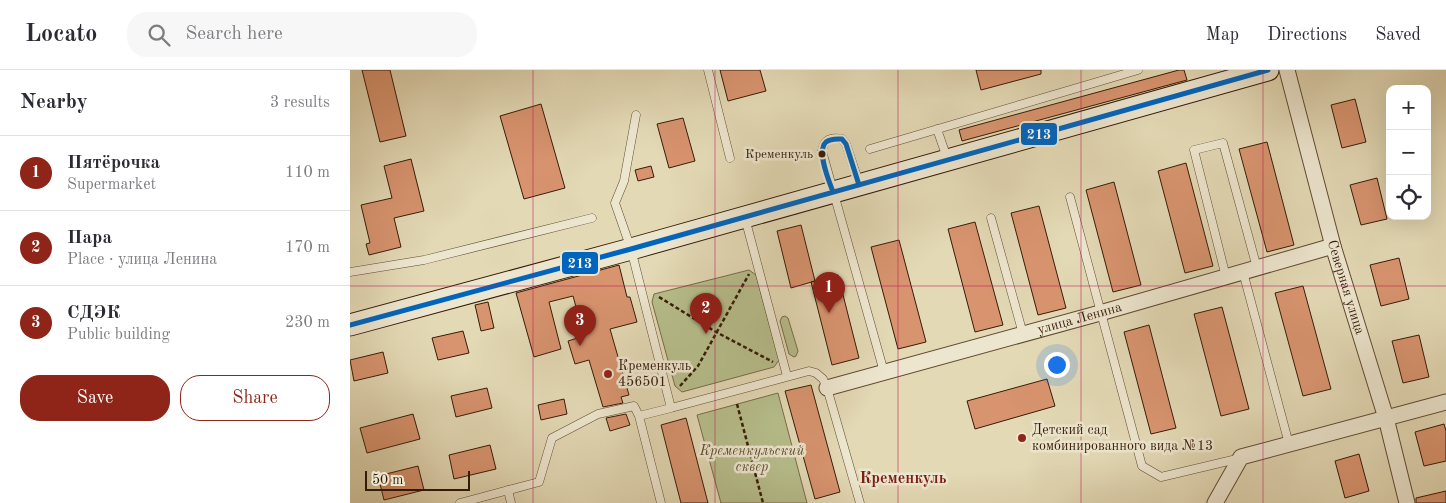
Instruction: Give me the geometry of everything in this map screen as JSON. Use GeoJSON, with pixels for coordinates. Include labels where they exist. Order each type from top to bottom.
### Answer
{"type":"FeatureCollection","features":[{"type":"Feature","properties":{"kind":"street"},"geometry":{"type":"LineString","coordinates":[[350,325],[631,249],[947,160],[1237,72],[1268,70]]}},
{"type":"Feature","properties":{"kind":"street","name":"Северная улица"},"geometry":{"type":"LineString","coordinates":[[1287,70],[1332,246],[1386,418],[1407,503]]}},
{"type":"Feature","properties":{"kind":"street","name":"улица Ленина"},"geometry":{"type":"LineString","coordinates":[[827,388],[1100,313],[1332,246]]}},
{"type":"Feature","properties":{"kind":"street"},"geometry":{"type":"LineString","coordinates":[[1215,503],[1241,457],[1446,402]]}},
{"type":"Feature","properties":{"kind":"lane"},"geometry":{"type":"LineString","coordinates":[[708,70],[730,158]]}},
{"type":"Feature","properties":{"kind":"lane"},"geometry":{"type":"LineString","coordinates":[[870,149],[1138,70]]}},
{"type":"Feature","properties":{"kind":"lane"},"geometry":{"type":"LineString","coordinates":[[636,115],[624,181],[615,203],[631,249],[671,408]]}},
{"type":"Feature","properties":{"kind":"lane"},"geometry":{"type":"LineString","coordinates":[[937,129],[947,160]]}},
{"type":"Feature","properties":{"kind":"lane"},"geometry":{"type":"LineString","coordinates":[[859,184],[846,144],[842,139],[834,138],[827,140],[823,144],[822,151],[884,372]]}},
{"type":"Feature","properties":{"kind":"lane"},"geometry":{"type":"LineString","coordinates":[[1226,277],[1194,150],[1223,142],[1289,444]]}},
{"type":"Feature","properties":{"kind":"lane"},"geometry":{"type":"LineString","coordinates":[[1070,197],[1142,466],[1161,477],[1241,457]]}},
{"type":"Feature","properties":{"kind":"lane"},"geometry":{"type":"LineString","coordinates":[[744,217],[787,376]]}},
{"type":"Feature","properties":{"kind":"lane"},"geometry":{"type":"LineString","coordinates":[[350,272],[424,260],[592,218]]}},
{"type":"Feature","properties":{"kind":"lane"},"geometry":{"type":"LineString","coordinates":[[991,218],[1023,334]]}},
{"type":"Feature","properties":{"kind":"lane"},"geometry":{"type":"LineString","coordinates":[[639,416],[787,376],[809,371],[816,373],[823,379],[827,388],[860,503]]}},
{"type":"Feature","properties":{"kind":"lane"},"geometry":{"type":"LineString","coordinates":[[460,503],[539,482],[552,438],[598,414],[634,406],[639,416],[661,503]]}},
{"type":"Feature","properties":{"kind":"lane"},"geometry":{"type":"LineString","coordinates":[[508,490],[512,503]]}},
{"type":"Feature","properties":{"kind":"path"},"geometry":{"type":"LineString","coordinates":[[680,386],[698,366],[750,273]]}},
{"type":"Feature","properties":{"kind":"path"},"geometry":{"type":"LineString","coordinates":[[659,297],[716,332],[773,362]]}},
{"type":"Feature","properties":{"kind":"path"},"geometry":{"type":"LineString","coordinates":[[737,404],[763,503]]}},
{"type":"Feature","properties":{"kind":"green space"},"geometry":{"type":"Polygon","coordinates":[[[749,270],[756,275],[779,360],[774,367],[682,392],[675,386],[652,302],[654,294],[749,270]]]}},
{"type":"Feature","properties":{"kind":"green space"},"geometry":{"type":"Polygon","coordinates":[[[785,316],[788,318],[798,351],[794,357],[789,354],[780,321],[785,316]]]}},
{"type":"Feature","properties":{"kind":"green space","name":"Кременкульский сквер"},"geometry":{"type":"Polygon","coordinates":[[[778,393],[807,503],[721,503],[697,415],[778,393]]]}},
{"type":"Feature","properties":{"kind":"building"},"geometry":{"type":"Polygon","coordinates":[[[362,70],[390,70],[406,136],[380,142],[362,70]]]}},
{"type":"Feature","properties":{"kind":"building"},"geometry":{"type":"Polygon","coordinates":[[[720,70],[760,70],[766,91],[728,101],[720,70]]]}},
{"type":"Feature","properties":{"kind":"building"},"geometry":{"type":"Polygon","coordinates":[[[976,70],[1041,70],[1041,74],[981,90],[976,70]]]}},
{"type":"Feature","properties":{"kind":"building"},"geometry":{"type":"Polygon","coordinates":[[[1184,70],[1187,80],[962,141],[959,130],[1184,70]]]}},
{"type":"Feature","properties":{"kind":"building"},"geometry":{"type":"Polygon","coordinates":[[[1355,99],[1366,142],[1342,148],[1331,105],[1355,99]]]}},
{"type":"Feature","properties":{"kind":"building"},"geometry":{"type":"Polygon","coordinates":[[[541,104],[565,188],[524,199],[500,116],[541,104]]]}},
{"type":"Feature","properties":{"kind":"building"},"geometry":{"type":"Polygon","coordinates":[[[683,118],[695,161],[669,168],[657,124],[683,118]]]}},
{"type":"Feature","properties":{"kind":"building"},"geometry":{"type":"Polygon","coordinates":[[[1267,142],[1294,245],[1267,252],[1239,149],[1267,142]]]}},
{"type":"Feature","properties":{"kind":"building"},"geometry":{"type":"Polygon","coordinates":[[[411,159],[424,211],[394,218],[401,247],[369,255],[366,244],[370,243],[361,205],[392,198],[384,166],[411,159]]]}},
{"type":"Feature","properties":{"kind":"building"},"geometry":{"type":"Polygon","coordinates":[[[1186,163],[1213,266],[1185,273],[1158,171],[1186,163]]]}},
{"type":"Feature","properties":{"kind":"building"},"geometry":{"type":"Polygon","coordinates":[[[651,166],[654,177],[638,181],[635,170],[651,166]]]}},
{"type":"Feature","properties":{"kind":"building"},"geometry":{"type":"Polygon","coordinates":[[[1377,178],[1386,219],[1361,225],[1350,185],[1377,178]]]}},
{"type":"Feature","properties":{"kind":"building"},"geometry":{"type":"Polygon","coordinates":[[[1114,182],[1141,285],[1113,292],[1086,190],[1114,182]]]}},
{"type":"Feature","properties":{"kind":"building"},"geometry":{"type":"Polygon","coordinates":[[[1039,206],[1066,308],[1038,315],[1011,213],[1039,206]]]}},
{"type":"Feature","properties":{"kind":"building"},"geometry":{"type":"Polygon","coordinates":[[[975,222],[1003,325],[975,332],[948,229],[975,222]]]}},
{"type":"Feature","properties":{"kind":"building"},"geometry":{"type":"Polygon","coordinates":[[[801,225],[815,281],[791,288],[777,231],[801,225]]]}},
{"type":"Feature","properties":{"kind":"building"},"geometry":{"type":"Polygon","coordinates":[[[899,240],[926,342],[898,349],[871,247],[899,240]]]}},
{"type":"Feature","properties":{"kind":"building"},"geometry":{"type":"Polygon","coordinates":[[[1399,258],[1409,299],[1381,306],[1370,265],[1399,258]]]}},
{"type":"Feature","properties":{"kind":"building"},"geometry":{"type":"Polygon","coordinates":[[[619,265],[627,297],[630,297],[637,322],[610,329],[629,395],[621,397],[623,403],[603,407],[589,360],[575,364],[568,341],[584,336],[573,296],[549,302],[561,349],[534,357],[516,293],[619,265]]]}},
{"type":"Feature","properties":{"kind":"building"},"geometry":{"type":"Polygon","coordinates":[[[838,275],[859,358],[832,365],[811,282],[838,275]]]}},
{"type":"Feature","properties":{"kind":"building"},"geometry":{"type":"Polygon","coordinates":[[[1303,286],[1331,389],[1303,396],[1275,293],[1303,286]]]}},
{"type":"Feature","properties":{"kind":"building"},"geometry":{"type":"Polygon","coordinates":[[[488,302],[494,328],[481,331],[475,305],[488,302]]]}},
{"type":"Feature","properties":{"kind":"building"},"geometry":{"type":"Polygon","coordinates":[[[1222,307],[1249,409],[1221,416],[1194,314],[1222,307]]]}},
{"type":"Feature","properties":{"kind":"building"},"geometry":{"type":"Polygon","coordinates":[[[1149,325],[1176,428],[1151,434],[1124,332],[1149,325]]]}},
{"type":"Feature","properties":{"kind":"building"},"geometry":{"type":"Polygon","coordinates":[[[463,331],[469,353],[438,360],[432,338],[463,331]]]}},
{"type":"Feature","properties":{"kind":"building"},"geometry":{"type":"Polygon","coordinates":[[[1419,335],[1429,377],[1403,383],[1392,341],[1419,335]]]}},
{"type":"Feature","properties":{"kind":"building"},"geometry":{"type":"Polygon","coordinates":[[[383,352],[388,373],[354,381],[350,360],[383,352]]]}},
{"type":"Feature","properties":{"kind":"building"},"geometry":{"type":"Polygon","coordinates":[[[1047,379],[1055,406],[975,429],[967,401],[1047,379]]]}},
{"type":"Feature","properties":{"kind":"building"},"geometry":{"type":"Polygon","coordinates":[[[811,385],[840,492],[815,499],[785,391],[811,385]]]}},
{"type":"Feature","properties":{"kind":"building"},"geometry":{"type":"Polygon","coordinates":[[[487,388],[492,408],[456,417],[451,396],[487,388]]]}},
{"type":"Feature","properties":{"kind":"building"},"geometry":{"type":"Polygon","coordinates":[[[564,399],[567,414],[541,420],[538,405],[564,399]]]}},
{"type":"Feature","properties":{"kind":"building"},"geometry":{"type":"Polygon","coordinates":[[[413,414],[420,439],[367,453],[360,428],[413,414]]]}},
{"type":"Feature","properties":{"kind":"building"},"geometry":{"type":"Polygon","coordinates":[[[626,414],[630,425],[610,431],[606,418],[626,414]]]}},
{"type":"Feature","properties":{"kind":"building"},"geometry":{"type":"Polygon","coordinates":[[[686,418],[708,503],[681,503],[675,480],[661,425],[686,418]]]}},
{"type":"Feature","properties":{"kind":"building"},"geometry":{"type":"Polygon","coordinates":[[[1444,424],[1446,431],[1446,461],[1424,466],[1415,432],[1444,424]]]}},
{"type":"Feature","properties":{"kind":"building"},"geometry":{"type":"Polygon","coordinates":[[[490,445],[496,469],[454,479],[449,455],[490,445]]]}},
{"type":"Feature","properties":{"kind":"building"},"geometry":{"type":"Polygon","coordinates":[[[1359,454],[1369,491],[1345,498],[1335,461],[1359,454]]]}},
{"type":"Feature","properties":{"kind":"building"},"geometry":{"type":"Polygon","coordinates":[[[418,466],[424,490],[384,500],[378,476],[418,466]]]}},
{"type":"Feature","properties":{"kind":"building"},"geometry":{"type":"Polygon","coordinates":[[[1446,491],[1446,503],[1416,503],[1416,498],[1446,491]]]}},
{"type":"Feature","properties":{"kind":"transit line","name":"213"},"geometry":{"type":"LineString","coordinates":[[350,325],[631,249],[1268,70]]}},
{"type":"Feature","properties":{"kind":"transit line","name":"213"},"geometry":{"type":"LineString","coordinates":[[833,192],[826,174],[822,152],[826,142],[832,139],[842,139],[846,144],[859,185]]}},
{"type":"Feature","properties":{"kind":"place","name":"Кременкуль"},"geometry":{"type":"Point","coordinates":[822,154]}},
{"type":"Feature","properties":{"kind":"place","name":"Пятёрочка"},"geometry":{"type":"Point","coordinates":[829,313]}},
{"type":"Feature","properties":{"kind":"place","name":"Пара"},"geometry":{"type":"Point","coordinates":[706,334]}},
{"type":"Feature","properties":{"kind":"place","name":"СДЭК"},"geometry":{"type":"Point","coordinates":[580,346]}},
{"type":"Feature","properties":{"kind":"place","name":"Кременкуль 456501"},"geometry":{"type":"Point","coordinates":[608,374]}},
{"type":"Feature","properties":{"kind":"place","name":"Детский сад комбинированного вида №13"},"geometry":{"type":"Point","coordinates":[1022,438]}},
{"type":"Feature","properties":{"kind":"district","name":"Кременкуль"},"geometry":{"type":"Point","coordinates":[903,479]}}]}
